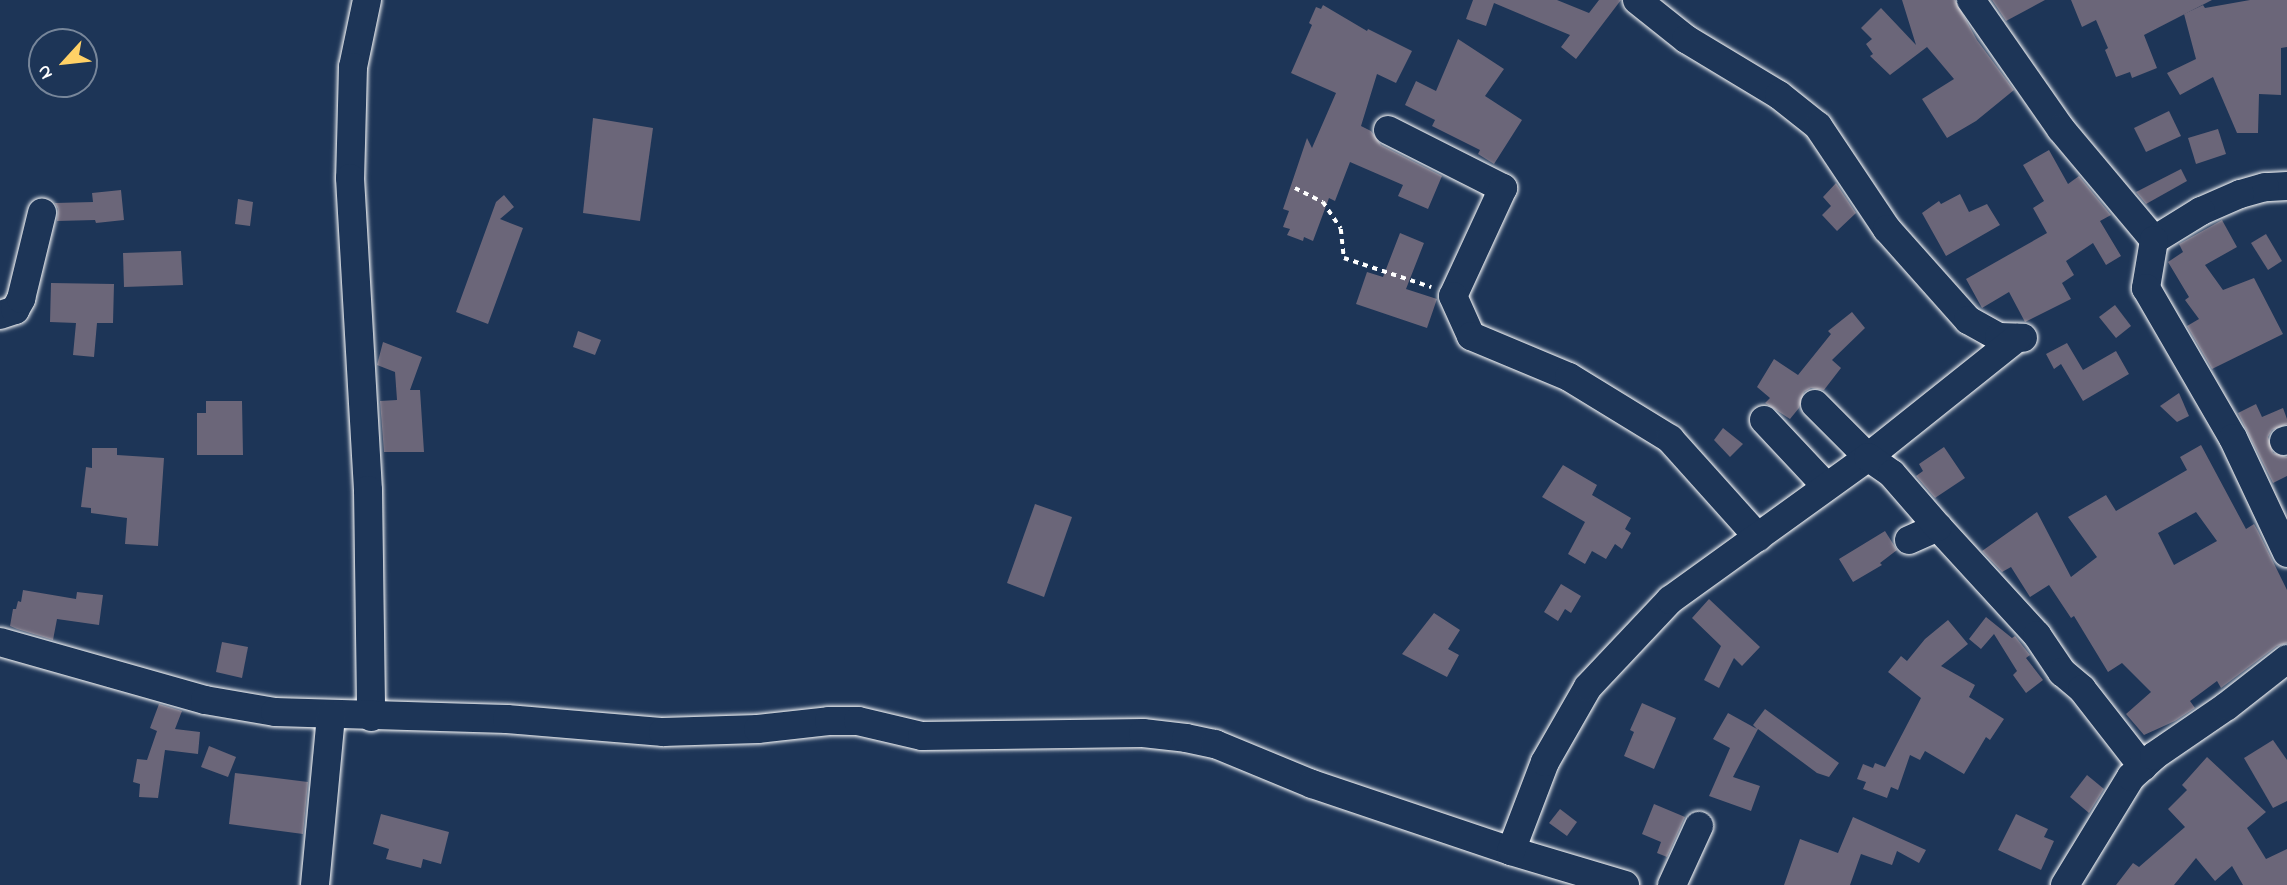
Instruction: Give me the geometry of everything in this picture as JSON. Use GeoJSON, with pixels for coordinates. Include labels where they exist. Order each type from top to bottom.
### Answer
{"type":"FeatureCollection","features":[{"type":"Feature","properties":{"kind":"street"},"geometry":{"type":"LineString","coordinates":[[367,0],[354,67],[350,178],[368,490],[371,717]]}},
{"type":"Feature","properties":{"kind":"street"},"geometry":{"type":"LineString","coordinates":[[1511,851],[1545,762],[1588,687],[1670,600],[1868,457],[2020,338],[1999,337],[1968,320],[1887,229],[1818,126],[1779,95],[1686,39],[1637,0]]}},
{"type":"Feature","properties":{"kind":"street"},"geometry":{"type":"LineString","coordinates":[[1971,0],[2061,129],[2154,240]]}},
{"type":"Feature","properties":{"kind":"street"},"geometry":{"type":"LineString","coordinates":[[1388,130],[1503,188],[1453,296],[1471,336],[1569,377],[1670,439],[1758,537]]}},
{"type":"Feature","properties":{"kind":"street"},"geometry":{"type":"LineString","coordinates":[[2287,186],[2265,187],[2240,194],[2201,211],[2154,240],[2146,288],[2233,438],[2287,553]]}},
{"type":"Feature","properties":{"kind":"street"},"geometry":{"type":"LineString","coordinates":[[0,315],[15,310],[21,299],[42,213]]}},
{"type":"Feature","properties":{"kind":"street"},"geometry":{"type":"LineString","coordinates":[[1815,404],[1868,457],[1892,474],[2037,635],[2062,672],[2082,689],[2143,767]]}},
{"type":"Feature","properties":{"kind":"street"},"geometry":{"type":"LineString","coordinates":[[1764,421],[1826,486]]}},
{"type":"Feature","properties":{"kind":"street"},"geometry":{"type":"LineString","coordinates":[[1909,541],[1938,527]]}},
{"type":"Feature","properties":{"kind":"street"},"geometry":{"type":"LineString","coordinates":[[0,642],[205,700],[275,712],[371,717],[507,719],[663,732],[758,729],[829,720],[858,721],[922,736],[1143,733],[1186,738],[1215,744],[1312,784],[1511,851],[1625,885]]}},
{"type":"Feature","properties":{"kind":"street"},"geometry":{"type":"LineString","coordinates":[[2065,885],[2115,800],[2143,767],[2287,659]]}},
{"type":"Feature","properties":{"kind":"street"},"geometry":{"type":"LineString","coordinates":[[315,885],[331,715]]}},
{"type":"Feature","properties":{"kind":"street"},"geometry":{"type":"LineString","coordinates":[[1672,885],[1699,826]]}},
{"type":"Feature","properties":{"kind":"path"},"geometry":{"type":"LineString","coordinates":[[1295,188],[1323,202],[1341,229],[1344,258],[1453,296]]}},
{"type":"Feature","properties":{"kind":"building"},"geometry":{"type":"Polygon","coordinates":[[[1473,0],[1557,0],[1589,13],[1599,0],[1621,0],[1576,59],[1561,47],[1570,35],[1494,3],[1486,26],[1466,19],[1473,0]]]}},
{"type":"Feature","properties":{"kind":"building"},"geometry":{"type":"Polygon","coordinates":[[[1902,0],[1955,0],[1977,40],[2014,90],[1976,121],[1947,138],[1922,99],[1954,79],[1927,47],[1890,75],[1870,56],[1873,54],[1866,44],[1872,39],[1861,28],[1881,8],[1916,45],[1902,0]]]}},
{"type":"Feature","properties":{"kind":"building"},"geometry":{"type":"Polygon","coordinates":[[[1992,0],[2045,0],[2006,21],[1992,0]]]}},
{"type":"Feature","properties":{"kind":"building"},"geometry":{"type":"Polygon","coordinates":[[[2071,0],[2212,0],[2144,35],[2157,68],[2132,78],[2130,72],[2116,77],[2096,20],[2082,27],[2071,0]]]}},
{"type":"Feature","properties":{"kind":"building"},"geometry":{"type":"Polygon","coordinates":[[[2250,0],[2287,0],[2287,47],[2281,48],[2281,95],[2259,94],[2258,133],[2237,133],[2213,77],[2180,95],[2167,73],[2196,59],[2184,14],[2203,5],[2205,8],[2250,0]]]}},
{"type":"Feature","properties":{"kind":"building"},"geometry":{"type":"Polygon","coordinates":[[[1323,5],[1367,31],[1368,29],[1412,51],[1396,83],[1377,74],[1361,126],[1371,131],[1381,145],[1442,176],[1428,209],[1398,196],[1403,185],[1350,162],[1335,201],[1329,198],[1313,241],[1304,237],[1303,241],[1287,235],[1290,229],[1283,227],[1289,211],[1283,209],[1307,138],[1312,148],[1336,93],[1291,73],[1312,25],[1309,23],[1316,7],[1321,9],[1323,5]]]}},
{"type":"Feature","properties":{"kind":"building"},"geometry":{"type":"Polygon","coordinates":[[[1458,39],[1504,69],[1485,96],[1522,120],[1494,164],[1478,154],[1480,150],[1432,126],[1435,120],[1405,105],[1416,81],[1436,91],[1458,39]]]}},
{"type":"Feature","properties":{"kind":"building"},"geometry":{"type":"Polygon","coordinates":[[[2169,111],[2181,136],[2146,152],[2134,128],[2169,111]]]}},
{"type":"Feature","properties":{"kind":"building"},"geometry":{"type":"Polygon","coordinates":[[[593,118],[653,128],[640,221],[583,213],[593,118]]]}},
{"type":"Feature","properties":{"kind":"building"},"geometry":{"type":"Polygon","coordinates":[[[2218,129],[2226,154],[2196,164],[2188,138],[2218,129]]]}},
{"type":"Feature","properties":{"kind":"building"},"geometry":{"type":"Polygon","coordinates":[[[2049,150],[2068,184],[2079,176],[2111,215],[2100,221],[2121,256],[2106,265],[2093,243],[2066,261],[2074,275],[2062,283],[2071,299],[2025,322],[2009,292],[1982,308],[1966,279],[2047,233],[2033,208],[2044,201],[2023,165],[2049,150]]]}},
{"type":"Feature","properties":{"kind":"building"},"geometry":{"type":"Polygon","coordinates":[[[2181,169],[2187,181],[2146,204],[2136,192],[2181,169]]]}},
{"type":"Feature","properties":{"kind":"building"},"geometry":{"type":"Polygon","coordinates":[[[1836,183],[1856,213],[1837,231],[1822,215],[1831,206],[1823,197],[1836,183]]]}},
{"type":"Feature","properties":{"kind":"building"},"geometry":{"type":"Polygon","coordinates":[[[121,190],[124,220],[96,223],[95,220],[57,221],[58,209],[55,203],[93,202],[92,193],[121,190]]]}},
{"type":"Feature","properties":{"kind":"building"},"geometry":{"type":"Polygon","coordinates":[[[1960,194],[1969,212],[1987,204],[2000,225],[1946,256],[1922,213],[1939,201],[1941,204],[1960,194]]]}},
{"type":"Feature","properties":{"kind":"building"},"geometry":{"type":"Polygon","coordinates":[[[504,195],[514,207],[500,219],[523,228],[488,324],[456,312],[496,202],[504,195]]]}},
{"type":"Feature","properties":{"kind":"building"},"geometry":{"type":"Polygon","coordinates":[[[238,199],[253,202],[250,226],[235,224],[238,199]]]}},
{"type":"Feature","properties":{"kind":"building"},"geometry":{"type":"Polygon","coordinates":[[[2222,220],[2237,247],[2205,265],[2223,290],[2254,278],[2283,334],[2212,369],[2187,326],[2199,319],[2185,300],[2189,297],[2168,262],[2183,252],[2179,244],[2222,220]]]}},
{"type":"Feature","properties":{"kind":"building"},"geometry":{"type":"Polygon","coordinates":[[[1400,233],[1424,243],[1406,289],[1437,299],[1427,328],[1356,304],[1367,272],[1383,277],[1400,233]]]}},
{"type":"Feature","properties":{"kind":"building"},"geometry":{"type":"Polygon","coordinates":[[[2266,234],[2282,261],[2268,270],[2251,243],[2266,234]]]}},
{"type":"Feature","properties":{"kind":"building"},"geometry":{"type":"Polygon","coordinates":[[[181,251],[183,285],[124,287],[123,253],[181,251]]]}},
{"type":"Feature","properties":{"kind":"building"},"geometry":{"type":"Polygon","coordinates":[[[51,283],[114,284],[113,323],[97,323],[94,357],[73,355],[76,323],[50,322],[51,283]]]}},
{"type":"Feature","properties":{"kind":"building"},"geometry":{"type":"Polygon","coordinates":[[[2115,305],[2131,326],[2116,338],[2099,317],[2115,305]]]}},
{"type":"Feature","properties":{"kind":"building"},"geometry":{"type":"Polygon","coordinates":[[[1852,312],[1865,328],[1832,360],[1841,368],[1824,390],[1811,388],[1804,392],[1799,408],[1790,419],[1765,403],[1770,398],[1757,387],[1774,359],[1798,375],[1831,334],[1828,331],[1852,312]]]}},
{"type":"Feature","properties":{"kind":"building"},"geometry":{"type":"Polygon","coordinates":[[[578,331],[601,340],[595,355],[573,347],[578,331]]]}},
{"type":"Feature","properties":{"kind":"building"},"geometry":{"type":"Polygon","coordinates":[[[383,342],[422,357],[410,390],[420,390],[424,452],[384,452],[380,401],[397,400],[395,372],[377,365],[383,342]]]}},
{"type":"Feature","properties":{"kind":"building"},"geometry":{"type":"Polygon","coordinates":[[[2067,343],[2083,370],[2116,351],[2129,374],[2083,401],[2061,364],[2054,369],[2046,354],[2067,343]]]}},
{"type":"Feature","properties":{"kind":"building"},"geometry":{"type":"Polygon","coordinates":[[[2179,393],[2189,416],[2177,422],[2160,406],[2179,393]]]}},
{"type":"Feature","properties":{"kind":"building"},"geometry":{"type":"Polygon","coordinates":[[[206,401],[242,401],[243,455],[197,455],[197,413],[206,413],[206,401]]]}},
{"type":"Feature","properties":{"kind":"building"},"geometry":{"type":"Polygon","coordinates":[[[2256,404],[2262,417],[2283,408],[2287,419],[2287,424],[2272,430],[2268,437],[2273,453],[2287,457],[2287,476],[2273,483],[2238,413],[2256,404]]]}},
{"type":"Feature","properties":{"kind":"building"},"geometry":{"type":"Polygon","coordinates":[[[1723,428],[1743,444],[1730,457],[1714,440],[1723,428]]]}},
{"type":"Feature","properties":{"kind":"building"},"geometry":{"type":"Polygon","coordinates":[[[2201,445],[2246,529],[2254,524],[2287,590],[2287,643],[2277,646],[2221,688],[2217,681],[2190,701],[2195,708],[2175,721],[2144,735],[2126,714],[2151,692],[2122,663],[2108,672],[2074,616],[2071,618],[2049,585],[2030,597],[2011,567],[2002,572],[1982,551],[2037,512],[2071,577],[2097,557],[2068,517],[2106,495],[2116,511],[2187,470],[2180,457],[2201,445]],[[2196,512],[2158,533],[2174,565],[2217,541],[2196,512]]]}},
{"type":"Feature","properties":{"kind":"building"},"geometry":{"type":"Polygon","coordinates":[[[1944,447],[1965,478],[1935,498],[1916,476],[1923,471],[1919,464],[1944,447]]]}},
{"type":"Feature","properties":{"kind":"building"},"geometry":{"type":"Polygon","coordinates":[[[92,448],[117,448],[117,455],[164,458],[158,546],[125,544],[127,518],[91,513],[91,508],[81,507],[86,467],[92,468],[92,448]]]}},
{"type":"Feature","properties":{"kind":"building"},"geometry":{"type":"Polygon","coordinates":[[[1563,465],[1597,485],[1592,495],[1631,518],[1625,529],[1631,533],[1622,549],[1615,544],[1606,559],[1592,551],[1585,564],[1568,554],[1585,522],[1542,497],[1563,465]]]}},
{"type":"Feature","properties":{"kind":"building"},"geometry":{"type":"Polygon","coordinates":[[[1035,504],[1072,517],[1044,597],[1007,583],[1035,504]]]}},
{"type":"Feature","properties":{"kind":"building"},"geometry":{"type":"Polygon","coordinates":[[[1885,531],[1897,550],[1880,563],[1882,565],[1853,582],[1839,559],[1885,531]]]}},
{"type":"Feature","properties":{"kind":"building"},"geometry":{"type":"Polygon","coordinates":[[[1561,584],[1581,596],[1571,613],[1565,609],[1558,621],[1544,612],[1561,584]]]}},
{"type":"Feature","properties":{"kind":"building"},"geometry":{"type":"Polygon","coordinates":[[[23,590],[76,599],[77,592],[103,595],[99,625],[57,619],[53,640],[10,626],[13,609],[16,609],[18,601],[21,602],[23,590]]]}},
{"type":"Feature","properties":{"kind":"building"},"geometry":{"type":"Polygon","coordinates":[[[1709,599],[1760,647],[1742,666],[1734,658],[1719,688],[1704,680],[1721,646],[1692,618],[1709,599]]]}},
{"type":"Feature","properties":{"kind":"building"},"geometry":{"type":"Polygon","coordinates":[[[1434,613],[1460,630],[1448,649],[1459,655],[1447,677],[1402,654],[1434,613]]]}},
{"type":"Feature","properties":{"kind":"building"},"geometry":{"type":"Polygon","coordinates":[[[1986,617],[2012,638],[2015,636],[2030,655],[2026,658],[2043,680],[2026,693],[2013,675],[2017,671],[1994,634],[1981,649],[1969,639],[1986,617]]]}},
{"type":"Feature","properties":{"kind":"building"},"geometry":{"type":"Polygon","coordinates":[[[1948,620],[1968,644],[1941,666],[1975,685],[1969,697],[2004,719],[1990,740],[1986,737],[1964,774],[1925,751],[1920,760],[1910,755],[1898,790],[1891,787],[1887,798],[1863,789],[1866,782],[1857,779],[1863,764],[1873,768],[1875,763],[1885,767],[1921,698],[1888,672],[1901,656],[1907,661],[1925,639],[1948,620]]]}},
{"type":"Feature","properties":{"kind":"building"},"geometry":{"type":"Polygon","coordinates":[[[222,642],[248,647],[242,678],[216,672],[222,642]]]}},
{"type":"Feature","properties":{"kind":"building"},"geometry":{"type":"Polygon","coordinates":[[[1642,703],[1676,718],[1654,769],[1624,756],[1634,732],[1630,730],[1642,703]]]}},
{"type":"Feature","properties":{"kind":"building"},"geometry":{"type":"Polygon","coordinates":[[[159,704],[182,711],[175,729],[200,732],[198,754],[165,750],[158,798],[139,797],[140,784],[133,782],[137,759],[147,760],[157,731],[150,728],[159,704]]]}},
{"type":"Feature","properties":{"kind":"building"},"geometry":{"type":"Polygon","coordinates":[[[1765,709],[1839,763],[1829,777],[1817,773],[1758,729],[1733,777],[1760,786],[1751,811],[1709,796],[1730,748],[1713,739],[1728,713],[1757,729],[1753,725],[1765,709]]]}},
{"type":"Feature","properties":{"kind":"building"},"geometry":{"type":"Polygon","coordinates":[[[2273,740],[2287,760],[2287,801],[2273,808],[2244,758],[2273,740]]]}},
{"type":"Feature","properties":{"kind":"building"},"geometry":{"type":"Polygon","coordinates":[[[209,746],[236,757],[228,777],[201,767],[209,746]]]}},
{"type":"Feature","properties":{"kind":"building"},"geometry":{"type":"Polygon","coordinates":[[[2207,757],[2266,812],[2247,828],[2266,859],[2287,849],[2287,885],[2243,885],[2232,866],[2215,881],[2196,858],[2174,885],[2116,885],[2133,863],[2139,867],[2185,827],[2168,809],[2187,790],[2182,785],[2207,757]]]}},
{"type":"Feature","properties":{"kind":"building"},"geometry":{"type":"Polygon","coordinates":[[[235,773],[308,782],[303,834],[229,824],[235,773]]]}},
{"type":"Feature","properties":{"kind":"building"},"geometry":{"type":"Polygon","coordinates":[[[2087,775],[2104,789],[2089,813],[2070,797],[2087,775]]]}},
{"type":"Feature","properties":{"kind":"building"},"geometry":{"type":"Polygon","coordinates":[[[1654,804],[1685,817],[1667,857],[1657,853],[1661,842],[1642,834],[1654,804]]]}},
{"type":"Feature","properties":{"kind":"building"},"geometry":{"type":"Polygon","coordinates":[[[1560,809],[1577,822],[1567,836],[1549,823],[1560,809]]]}},
{"type":"Feature","properties":{"kind":"building"},"geometry":{"type":"Polygon","coordinates":[[[381,814],[449,832],[441,864],[423,859],[421,868],[386,859],[389,849],[373,844],[381,814]]]}},
{"type":"Feature","properties":{"kind":"building"},"geometry":{"type":"Polygon","coordinates":[[[2016,814],[2048,829],[2044,837],[2054,841],[2041,870],[1998,850],[2016,814]]]}},
{"type":"Feature","properties":{"kind":"building"},"geometry":{"type":"Polygon","coordinates":[[[1853,817],[1926,850],[1919,863],[1897,851],[1892,865],[1861,854],[1850,885],[1784,885],[1800,839],[1838,853],[1853,817]]]}}]}
